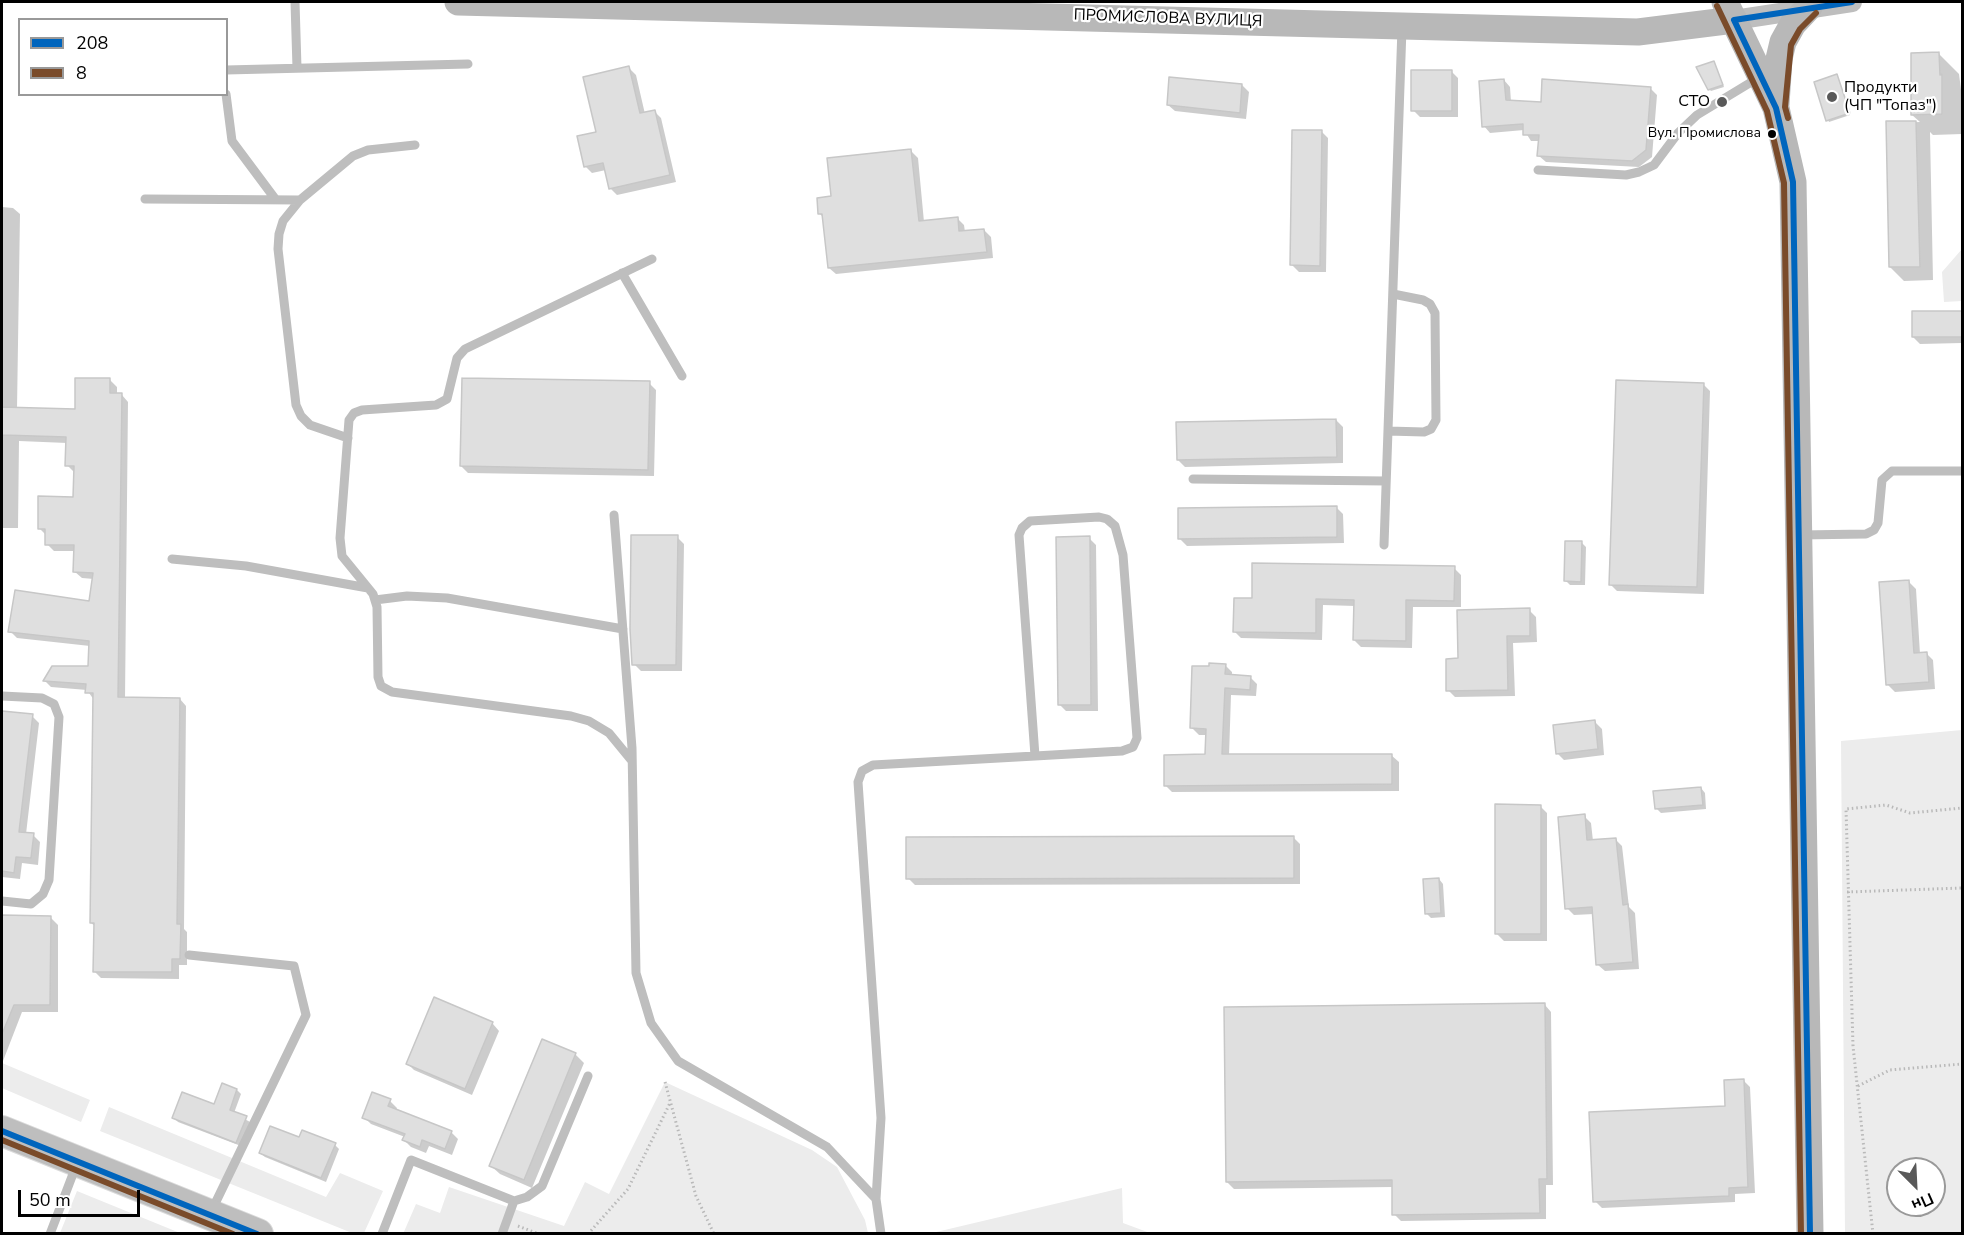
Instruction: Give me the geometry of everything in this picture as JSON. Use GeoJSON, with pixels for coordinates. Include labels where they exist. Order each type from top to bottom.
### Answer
{"type":"FeatureCollection","features":[{"type":"Feature","properties":{"kind":"main road","name":"ПРОМИСЛОВА ВУЛИЦЯ"},"geometry":{"type":"LineString","coordinates":[[458,2],[635,3],[1638,32],[1730,11]]}},
{"type":"Feature","properties":{"kind":"main road"},"geometry":{"type":"LineString","coordinates":[[1776,108],[1779,59],[1783,42],[1792,24],[1809,6]]}},
{"type":"Feature","properties":{"kind":"main road"},"geometry":{"type":"LineString","coordinates":[[1730,11],[1776,108],[1793,182],[1810,1233]]}},
{"type":"Feature","properties":{"kind":"main road"},"geometry":{"type":"LineString","coordinates":[[2,1131],[258,1233]]}},
{"type":"Feature","properties":{"kind":"street"},"geometry":{"type":"LineString","coordinates":[[1730,11],[1852,2]]}},
{"type":"Feature","properties":{"kind":"lane"},"geometry":{"type":"LineString","coordinates":[[295,2],[297,68]]}},
{"type":"Feature","properties":{"kind":"lane"},"geometry":{"type":"LineString","coordinates":[[1384,545],[1402,26]]}},
{"type":"Feature","properties":{"kind":"lane"},"geometry":{"type":"LineString","coordinates":[[228,70],[468,64]]}},
{"type":"Feature","properties":{"kind":"lane"},"geometry":{"type":"LineString","coordinates":[[1538,170],[1626,175],[1639,172],[1654,165],[1678,133],[1697,116],[1761,77]]}},
{"type":"Feature","properties":{"kind":"lane"},"geometry":{"type":"LineString","coordinates":[[226,96],[232,141],[276,200]]}},
{"type":"Feature","properties":{"kind":"lane"},"geometry":{"type":"LineString","coordinates":[[348,438],[310,425],[301,416],[296,405],[278,249],[283,221],[300,200],[360,152],[415,145]]}},
{"type":"Feature","properties":{"kind":"lane"},"geometry":{"type":"LineString","coordinates":[[145,199],[300,200]]}},
{"type":"Feature","properties":{"kind":"lane"},"geometry":{"type":"LineString","coordinates":[[632,761],[609,733],[589,720],[392,692],[381,686],[378,677],[375,600],[369,588],[342,556],[340,538],[349,420],[354,413],[362,410],[436,405],[447,399],[457,358],[465,349],[652,259]]}},
{"type":"Feature","properties":{"kind":"lane"},"geometry":{"type":"LineString","coordinates":[[622,273],[682,376]]}},
{"type":"Feature","properties":{"kind":"lane"},"geometry":{"type":"LineString","coordinates":[[1388,431],[1424,432],[1431,429],[1436,420],[1435,313],[1430,304],[1423,300],[1393,294]]}},
{"type":"Feature","properties":{"kind":"lane"},"geometry":{"type":"LineString","coordinates":[[1800,535],[1866,534],[1874,531],[1878,523],[1882,480],[1892,471],[1962,471]]}},
{"type":"Feature","properties":{"kind":"lane"},"geometry":{"type":"LineString","coordinates":[[1193,479],[1386,481]]}},
{"type":"Feature","properties":{"kind":"lane"},"geometry":{"type":"LineString","coordinates":[[614,515],[632,761],[636,973],[651,1023],[678,1061],[827,1147],[876,1199]]}},
{"type":"Feature","properties":{"kind":"lane"},"geometry":{"type":"LineString","coordinates":[[881,1233],[876,1199],[881,1118],[858,782],[862,771],[873,765],[1035,756],[1122,751],[1133,747],[1137,738],[1122,555],[1115,526],[1107,519],[1099,517],[1030,521],[1019,535],[1035,756]]}},
{"type":"Feature","properties":{"kind":"lane"},"geometry":{"type":"LineString","coordinates":[[172,559],[246,566],[369,588]]}},
{"type":"Feature","properties":{"kind":"lane"},"geometry":{"type":"LineString","coordinates":[[375,600],[407,596],[447,598],[623,629]]}},
{"type":"Feature","properties":{"kind":"lane"},"geometry":{"type":"LineString","coordinates":[[2,696],[42,698],[54,704],[59,717],[50,880],[44,894],[31,904],[2,901]]}},
{"type":"Feature","properties":{"kind":"lane"},"geometry":{"type":"LineString","coordinates":[[189,955],[294,966],[306,1015],[210,1214]]}},
{"type":"Feature","properties":{"kind":"lane"},"geometry":{"type":"LineString","coordinates":[[382,1233],[411,1160],[514,1201],[527,1197],[542,1186],[588,1076]]}},
{"type":"Feature","properties":{"kind":"lane"},"geometry":{"type":"LineString","coordinates":[[50,1233],[79,1160]]}},
{"type":"Feature","properties":{"kind":"lane"},"geometry":{"type":"LineString","coordinates":[[502,1233],[514,1201]]}},
{"type":"Feature","properties":{"kind":"path"},"geometry":{"type":"LineString","coordinates":[[1873,1233],[1853,1046],[1846,809],[1886,805],[1911,813],[1962,808]]}},
{"type":"Feature","properties":{"kind":"path"},"geometry":{"type":"LineString","coordinates":[[1847,892],[1962,888]]}},
{"type":"Feature","properties":{"kind":"path"},"geometry":{"type":"LineString","coordinates":[[1858,1086],[1890,1070],[1962,1064]]}},
{"type":"Feature","properties":{"kind":"path"},"geometry":{"type":"LineString","coordinates":[[664,1082],[696,1196],[714,1233]]}},
{"type":"Feature","properties":{"kind":"path"},"geometry":{"type":"LineString","coordinates":[[588,1233],[628,1190],[670,1101]]}},
{"type":"Feature","properties":{"kind":"path"},"geometry":{"type":"LineString","coordinates":[[507,1222],[539,1233]]}},
{"type":"Feature","properties":{"kind":"shaded area"},"geometry":{"type":"Polygon","coordinates":[[[1962,249],[1962,301],[1944,302],[1942,272],[1962,249]]]}},
{"type":"Feature","properties":{"kind":"shaded area"},"geometry":{"type":"Polygon","coordinates":[[[1962,730],[1962,1233],[1845,1233],[1841,741],[1962,730]]]}},
{"type":"Feature","properties":{"kind":"shaded area"},"geometry":{"type":"Polygon","coordinates":[[[2,1063],[90,1100],[81,1122],[2,1088],[2,1063]]]}},
{"type":"Feature","properties":{"kind":"shaded area"},"geometry":{"type":"Polygon","coordinates":[[[665,1082],[812,1150],[837,1167],[865,1220],[868,1233],[403,1234],[416,1204],[440,1213],[449,1187],[564,1226],[585,1182],[609,1194],[665,1082]]]}},
{"type":"Feature","properties":{"kind":"shaded area"},"geometry":{"type":"Polygon","coordinates":[[[109,1107],[326,1197],[340,1173],[383,1191],[364,1233],[352,1233],[100,1131],[109,1107]]]}},
{"type":"Feature","properties":{"kind":"shaded area"},"geometry":{"type":"Polygon","coordinates":[[[1122,1188],[1123,1223],[1150,1233],[932,1233],[1122,1188]]]}},
{"type":"Feature","properties":{"kind":"shaded area"},"geometry":{"type":"Polygon","coordinates":[[[77,1191],[180,1233],[60,1233],[77,1191]]]}},
{"type":"Feature","properties":{"kind":"building"},"geometry":{"type":"Polygon","coordinates":[[[1939,52],[1940,75],[1942,74],[1942,114],[1911,115],[1911,53],[1939,52]]]}},
{"type":"Feature","properties":{"kind":"building"},"geometry":{"type":"Polygon","coordinates":[[[1714,61],[1723,85],[1708,90],[1696,67],[1714,61]]]}},
{"type":"Feature","properties":{"kind":"building"},"geometry":{"type":"Polygon","coordinates":[[[629,66],[640,113],[655,110],[670,175],[609,189],[603,163],[584,167],[577,136],[596,132],[583,77],[629,66]]]}},
{"type":"Feature","properties":{"kind":"building"},"geometry":{"type":"Polygon","coordinates":[[[1411,70],[1452,70],[1452,111],[1411,111],[1411,70]]]}},
{"type":"Feature","properties":{"kind":"building","name":"Продукти (ЧП \"Топаз\")"},"geometry":{"type":"Polygon","coordinates":[[[1837,74],[1850,113],[1826,121],[1814,82],[1837,74]]]}},
{"type":"Feature","properties":{"kind":"building"},"geometry":{"type":"Polygon","coordinates":[[[1169,77],[1242,84],[1240,113],[1167,105],[1169,77]]]}},
{"type":"Feature","properties":{"kind":"building"},"geometry":{"type":"Polygon","coordinates":[[[1504,79],[1506,100],[1541,102],[1542,79],[1651,87],[1646,150],[1632,161],[1537,156],[1539,135],[1523,135],[1523,124],[1482,127],[1479,81],[1504,79]]]}},
{"type":"Feature","properties":{"kind":"building"},"geometry":{"type":"Polygon","coordinates":[[[1886,121],[1916,121],[1920,267],[1889,267],[1886,121]]]}},
{"type":"Feature","properties":{"kind":"building"},"geometry":{"type":"Polygon","coordinates":[[[1292,130],[1322,130],[1320,266],[1290,265],[1292,130]]]}},
{"type":"Feature","properties":{"kind":"building"},"geometry":{"type":"Polygon","coordinates":[[[911,149],[919,221],[958,217],[959,231],[984,229],[987,252],[828,268],[822,214],[818,214],[817,198],[831,196],[827,158],[911,149]]]}},
{"type":"Feature","properties":{"kind":"building"},"geometry":{"type":"Polygon","coordinates":[[[1912,311],[1962,311],[1962,337],[1912,337],[1912,311]]]}},
{"type":"Feature","properties":{"kind":"building"},"geometry":{"type":"Polygon","coordinates":[[[75,378],[110,378],[110,393],[122,393],[118,697],[180,698],[177,924],[181,924],[180,959],[172,959],[172,972],[93,972],[94,923],[90,923],[93,693],[85,693],[86,684],[43,681],[52,666],[88,666],[89,641],[8,632],[15,590],[89,601],[93,573],[73,572],[74,545],[45,545],[45,529],[38,529],[38,496],[73,497],[74,466],[65,466],[66,437],[2,435],[2,407],[75,409],[75,378]]]}},
{"type":"Feature","properties":{"kind":"building"},"geometry":{"type":"Polygon","coordinates":[[[462,378],[650,381],[648,470],[460,466],[462,378]]]}},
{"type":"Feature","properties":{"kind":"building"},"geometry":{"type":"Polygon","coordinates":[[[1616,380],[1704,383],[1697,587],[1609,585],[1616,380]]]}},
{"type":"Feature","properties":{"kind":"building"},"geometry":{"type":"Polygon","coordinates":[[[1336,419],[1337,457],[1177,460],[1176,422],[1336,419]]]}},
{"type":"Feature","properties":{"kind":"building"},"geometry":{"type":"Polygon","coordinates":[[[1337,506],[1337,537],[1178,539],[1178,508],[1337,506]]]}},
{"type":"Feature","properties":{"kind":"building"},"geometry":{"type":"Polygon","coordinates":[[[631,535],[678,535],[676,665],[632,665],[631,535]]]}},
{"type":"Feature","properties":{"kind":"building"},"geometry":{"type":"Polygon","coordinates":[[[1090,536],[1091,705],[1058,705],[1056,537],[1090,536]]]}},
{"type":"Feature","properties":{"kind":"building"},"geometry":{"type":"Polygon","coordinates":[[[1565,541],[1582,541],[1581,582],[1564,581],[1565,541]]]}},
{"type":"Feature","properties":{"kind":"building"},"geometry":{"type":"Polygon","coordinates":[[[1252,563],[1455,566],[1454,601],[1406,600],[1406,641],[1353,640],[1354,600],[1316,599],[1316,633],[1233,632],[1234,598],[1252,598],[1252,563]]]}},
{"type":"Feature","properties":{"kind":"building"},"geometry":{"type":"Polygon","coordinates":[[[1909,580],[1914,653],[1927,652],[1929,682],[1886,685],[1879,582],[1909,580]]]}},
{"type":"Feature","properties":{"kind":"building"},"geometry":{"type":"Polygon","coordinates":[[[1530,608],[1530,636],[1507,636],[1508,690],[1446,691],[1446,659],[1458,658],[1457,610],[1530,608]]]}},
{"type":"Feature","properties":{"kind":"building"},"geometry":{"type":"Polygon","coordinates":[[[1209,663],[1226,664],[1225,674],[1251,676],[1250,690],[1225,688],[1222,754],[1392,754],[1392,784],[1164,786],[1164,755],[1205,754],[1206,729],[1190,728],[1192,666],[1209,666],[1209,663]]]}},
{"type":"Feature","properties":{"kind":"building"},"geometry":{"type":"Polygon","coordinates":[[[2,711],[33,714],[19,832],[34,833],[31,858],[16,857],[14,873],[2,871],[2,711]]]}},
{"type":"Feature","properties":{"kind":"building"},"geometry":{"type":"Polygon","coordinates":[[[1595,720],[1598,749],[1556,754],[1553,725],[1595,720]]]}},
{"type":"Feature","properties":{"kind":"building"},"geometry":{"type":"Polygon","coordinates":[[[1701,787],[1703,805],[1655,809],[1653,791],[1701,787]]]}},
{"type":"Feature","properties":{"kind":"building"},"geometry":{"type":"Polygon","coordinates":[[[1495,804],[1541,805],[1541,934],[1495,934],[1495,804]]]}},
{"type":"Feature","properties":{"kind":"building"},"geometry":{"type":"Polygon","coordinates":[[[1585,814],[1587,840],[1616,838],[1623,905],[1628,904],[1633,962],[1596,965],[1592,907],[1565,909],[1558,817],[1585,814]]]}},
{"type":"Feature","properties":{"kind":"building"},"geometry":{"type":"Polygon","coordinates":[[[1294,836],[1294,878],[906,879],[906,837],[1294,836]]]}},
{"type":"Feature","properties":{"kind":"building"},"geometry":{"type":"Polygon","coordinates":[[[1439,878],[1441,913],[1425,914],[1423,879],[1439,878]]]}},
{"type":"Feature","properties":{"kind":"building"},"geometry":{"type":"Polygon","coordinates":[[[2,915],[51,916],[50,1005],[14,1005],[2,1034],[2,915]]]}},
{"type":"Feature","properties":{"kind":"building"},"geometry":{"type":"Polygon","coordinates":[[[434,997],[493,1022],[465,1089],[406,1064],[434,997]]]}},
{"type":"Feature","properties":{"kind":"building"},"geometry":{"type":"Polygon","coordinates":[[[1545,1003],[1547,1179],[1539,1179],[1540,1213],[1392,1215],[1392,1180],[1226,1182],[1224,1007],[1545,1003]]]}},
{"type":"Feature","properties":{"kind":"building"},"geometry":{"type":"Polygon","coordinates":[[[542,1039],[576,1053],[524,1180],[489,1166],[542,1039]]]}},
{"type":"Feature","properties":{"kind":"building"},"geometry":{"type":"Polygon","coordinates":[[[1744,1079],[1748,1187],[1729,1188],[1729,1196],[1593,1202],[1589,1112],[1725,1106],[1724,1080],[1744,1079]]]}},
{"type":"Feature","properties":{"kind":"building"},"geometry":{"type":"Polygon","coordinates":[[[222,1083],[237,1089],[230,1110],[247,1116],[236,1143],[172,1118],[182,1092],[214,1104],[222,1083]]]}},
{"type":"Feature","properties":{"kind":"building"},"geometry":{"type":"Polygon","coordinates":[[[372,1092],[391,1099],[388,1106],[452,1131],[445,1149],[422,1140],[420,1147],[402,1140],[405,1134],[362,1118],[372,1092]]]}},
{"type":"Feature","properties":{"kind":"building"},"geometry":{"type":"Polygon","coordinates":[[[270,1126],[299,1137],[302,1130],[336,1143],[321,1178],[259,1153],[270,1126]]]}},
{"type":"Feature","properties":{"kind":"transit line","name":"208"},"geometry":{"type":"LineString","coordinates":[[1810,1234],[1793,182],[1776,108],[1734,20],[1852,2]]}},
{"type":"Feature","properties":{"kind":"transit line","name":"8"},"geometry":{"type":"LineString","coordinates":[[1717,6],[1767,111],[1784,183],[1801,1234]]}},
{"type":"Feature","properties":{"kind":"transit line","name":"8"},"geometry":{"type":"LineString","coordinates":[[1788,118],[1785,107],[1791,45],[1800,29],[1816,13]]}},
{"type":"Feature","properties":{"kind":"transit line","name":"208"},"geometry":{"type":"LineString","coordinates":[[2,1131],[257,1234]]}},
{"type":"Feature","properties":{"kind":"transit line","name":"8"},"geometry":{"type":"LineString","coordinates":[[2,1140],[233,1234]]}},
{"type":"Feature","properties":{"kind":"place","name":"Продукти (ЧП \"Топаз\")"},"geometry":{"type":"Point","coordinates":[1832,97]}},
{"type":"Feature","properties":{"kind":"place","name":"СТО"},"geometry":{"type":"Point","coordinates":[1722,102]}},
{"type":"Feature","properties":{"kind":"place","name":"Вул. Промислова"},"geometry":{"type":"Point","coordinates":[1772,134]}}]}
